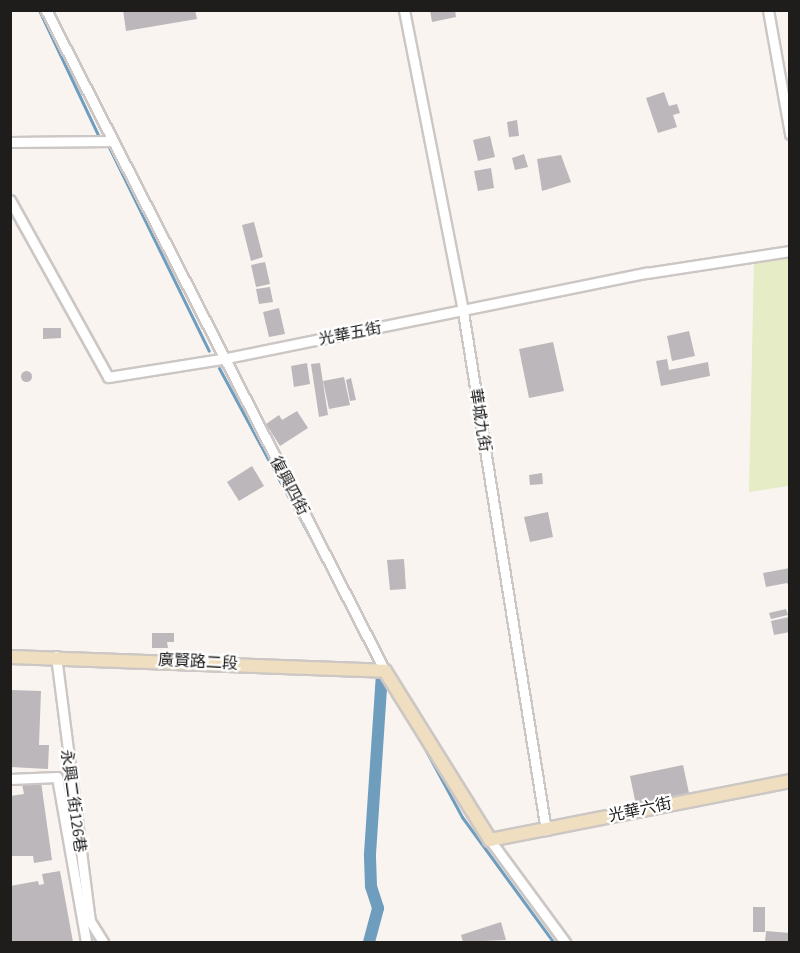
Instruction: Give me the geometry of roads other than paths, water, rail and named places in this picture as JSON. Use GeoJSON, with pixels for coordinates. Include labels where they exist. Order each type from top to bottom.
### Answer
{"type":"FeatureCollection","features":[{"type":"Feature","properties":{"kind":"street","name":"復興四街"},"geometry":{"type":"LineString","coordinates":[[46,10],[222,359],[385,671],[490,840],[565,942]]}},
{"type":"Feature","properties":{"kind":"street","name":"華城九街"},"geometry":{"type":"LineString","coordinates":[[404,10],[463,312],[546,830]]}},
{"type":"Feature","properties":{"kind":"street"},"geometry":{"type":"LineString","coordinates":[[768,10],[789,134]]}},
{"type":"Feature","properties":{"kind":"street"},"geometry":{"type":"LineString","coordinates":[[10,142],[112,141]]}},
{"type":"Feature","properties":{"kind":"street","name":"光華五街"},"geometry":{"type":"LineString","coordinates":[[10,200],[108,377],[222,359],[463,312],[646,273],[789,251]]}},
{"type":"Feature","properties":{"kind":"street","name":"廣賢路二段"},"geometry":{"type":"LineString","coordinates":[[10,657],[56,656],[385,671]]}},
{"type":"Feature","properties":{"kind":"street","name":"永興二街126巷"},"geometry":{"type":"LineString","coordinates":[[56,656],[90,921],[103,942]]}},
{"type":"Feature","properties":{"kind":"street"},"geometry":{"type":"LineString","coordinates":[[10,779],[57,777],[86,942]]}},
{"type":"Feature","properties":{"kind":"street","name":"光華六街"},"geometry":{"type":"LineString","coordinates":[[490,840],[789,781]]}},
{"type":"Feature","properties":{"kind":"waterway"},"geometry":{"type":"LineString","coordinates":[[39,10],[99,137]]}},
{"type":"Feature","properties":{"kind":"waterway"},"geometry":{"type":"LineString","coordinates":[[108,145],[209,351]]}},
{"type":"Feature","properties":{"kind":"waterway"},"geometry":{"type":"LineString","coordinates":[[219,368],[346,604]]}},
{"type":"Feature","properties":{"kind":"waterway"},"geometry":{"type":"LineString","coordinates":[[369,942],[378,908],[371,886],[370,854],[382,672]]}},
{"type":"Feature","properties":{"kind":"waterway"},"geometry":{"type":"LineString","coordinates":[[411,723],[462,817],[553,942]]}}]}
